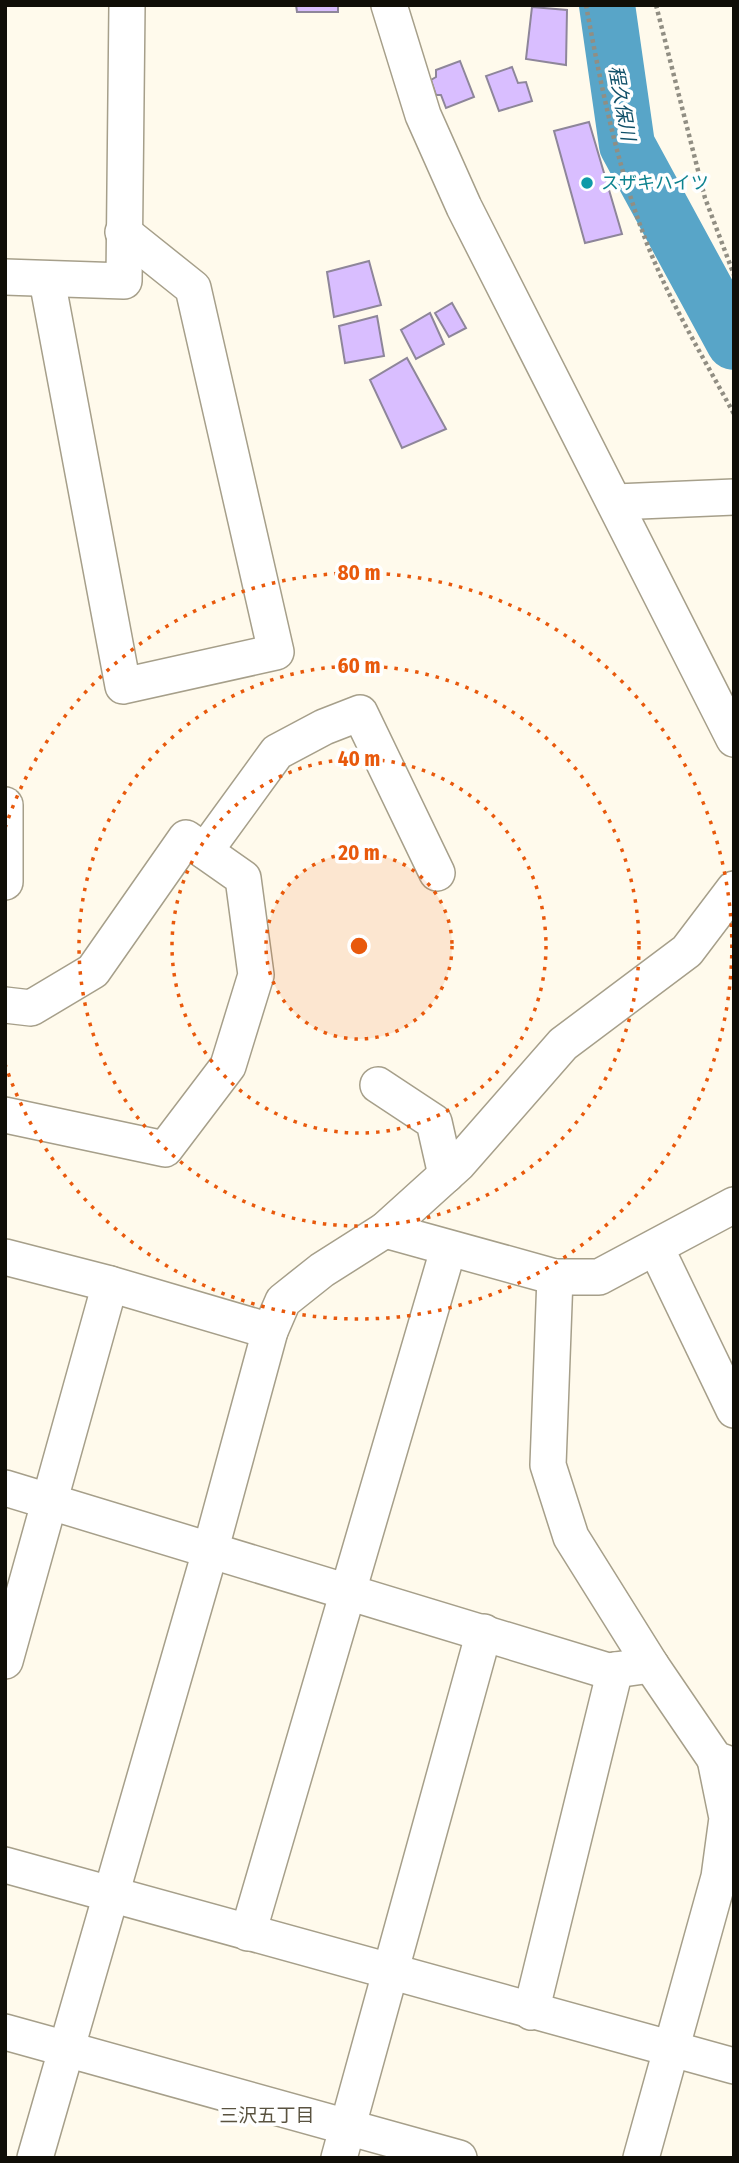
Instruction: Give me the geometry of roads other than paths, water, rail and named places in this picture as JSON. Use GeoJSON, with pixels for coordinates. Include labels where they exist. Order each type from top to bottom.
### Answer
{"type":"FeatureCollection","features":[{"type":"Feature","properties":{"kind":"street"},"geometry":{"type":"LineString","coordinates":[[5,277],[124,281],[127,5]]}},
{"type":"Feature","properties":{"kind":"street"},"geometry":{"type":"LineString","coordinates":[[389,5],[423,115],[464,206],[734,738]]}},
{"type":"Feature","properties":{"kind":"street"},"geometry":{"type":"LineString","coordinates":[[47,280],[122,686],[276,652],[193,288],[123,232]]}},
{"type":"Feature","properties":{"kind":"street"},"geometry":{"type":"LineString","coordinates":[[616,502],[734,497]]}},
{"type":"Feature","properties":{"kind":"street"},"geometry":{"type":"LineString","coordinates":[[205,852],[277,752],[324,727],[360,713],[437,873]]}},
{"type":"Feature","properties":{"kind":"street"},"geometry":{"type":"LineString","coordinates":[[5,805],[5,881]]}},
{"type":"Feature","properties":{"kind":"street"},"geometry":{"type":"LineString","coordinates":[[5,1005],[30,1008],[93,971],[186,838],[243,878],[256,975],[228,1066],[165,1149],[5,1115]]}},
{"type":"Feature","properties":{"kind":"street"},"geometry":{"type":"LineString","coordinates":[[35,2158],[211,1548],[270,1331],[283,1301],[322,1270],[385,1230],[446,1175],[563,1044],[687,951],[734,889]]}},
{"type":"Feature","properties":{"kind":"street"},"geometry":{"type":"LineString","coordinates":[[378,1086],[434,1122],[446,1175]]}},
{"type":"Feature","properties":{"kind":"street"},"geometry":{"type":"LineString","coordinates":[[385,1230],[448,1250],[555,1277],[599,1277],[734,1205]]}},
{"type":"Feature","properties":{"kind":"street"},"geometry":{"type":"LineString","coordinates":[[656,1248],[734,1410]]}},
{"type":"Feature","properties":{"kind":"street"},"geometry":{"type":"LineString","coordinates":[[248,1933],[448,1250]]}},
{"type":"Feature","properties":{"kind":"street"},"geometry":{"type":"LineString","coordinates":[[5,1257],[110,1284],[270,1331]]}},
{"type":"Feature","properties":{"kind":"street"},"geometry":{"type":"LineString","coordinates":[[555,1277],[548,1465],[571,1537],[651,1665],[725,1763],[727,1818],[719,1877],[641,2158]]}},
{"type":"Feature","properties":{"kind":"street"},"geometry":{"type":"LineString","coordinates":[[5,1661],[110,1284]]}},
{"type":"Feature","properties":{"kind":"street"},"geometry":{"type":"LineString","coordinates":[[5,1488],[211,1548],[608,1671],[651,1665]]}},
{"type":"Feature","properties":{"kind":"street"},"geometry":{"type":"LineString","coordinates":[[344,2142],[484,1632]]}},
{"type":"Feature","properties":{"kind":"street"},"geometry":{"type":"LineString","coordinates":[[531,2012],[615,1670]]}},
{"type":"Feature","properties":{"kind":"street"},"geometry":{"type":"LineString","coordinates":[[5,1865],[734,2066]]}},
{"type":"Feature","properties":{"kind":"street"},"geometry":{"type":"LineString","coordinates":[[5,2032],[344,2142],[459,2158]]}},
{"type":"Feature","properties":{"kind":"waterway","name":"程久保川"},"geometry":{"type":"LineString","coordinates":[[607,5],[627,145],[734,342]]}},
{"type":"Feature","properties":{"kind":"place","name":"スザキハイツ"},"geometry":{"type":"Point","coordinates":[587,183]}},
{"type":"Feature","properties":{"kind":"district","name":"三沢五丁目"},"geometry":{"type":"Point","coordinates":[267,2115]}}]}
